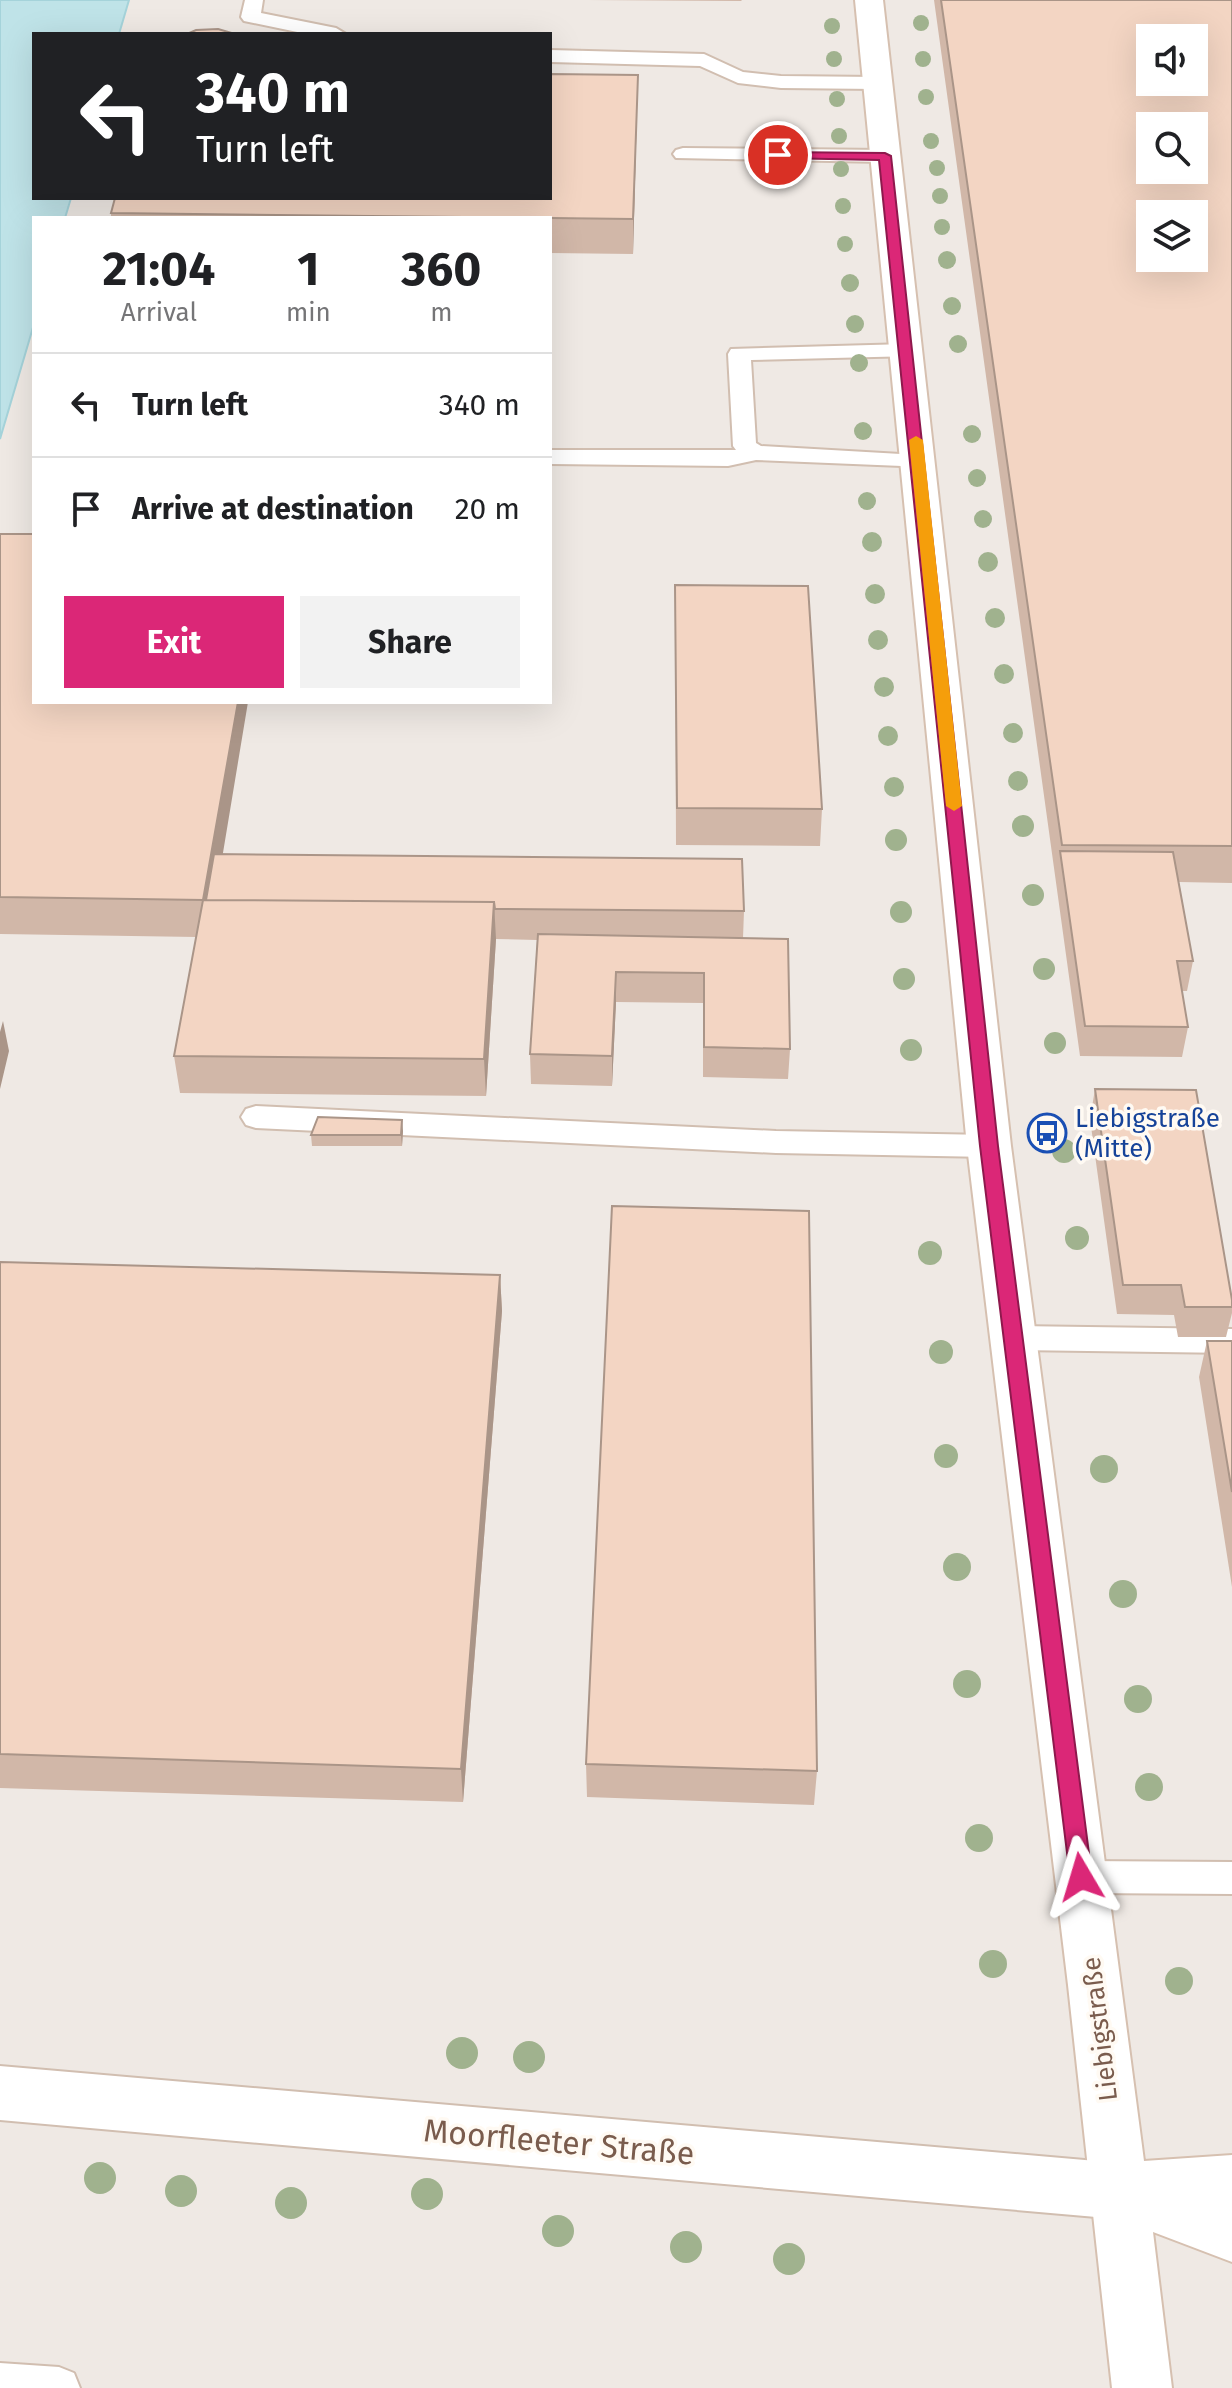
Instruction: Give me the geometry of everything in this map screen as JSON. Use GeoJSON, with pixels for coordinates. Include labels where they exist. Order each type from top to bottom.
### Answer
{"type":"FeatureCollection","features":[{"type":"Feature","properties":{"kind":"main road","name":"Liebigstraße"},"geometry":{"type":"LineString","coordinates":[[869,0],[989,1146],[1142,2388]]}},
{"type":"Feature","properties":{"kind":"main road","name":"Moorfleeter Straße"},"geometry":{"type":"LineString","coordinates":[[0,2093],[1119,2191],[1232,2183]]}},
{"type":"Feature","properties":{"kind":"main road","name":"Moorfleeter Straße"},"geometry":{"type":"LineString","coordinates":[[1119,2191],[1232,2233]]}},
{"type":"Feature","properties":{"kind":"lane"},"geometry":{"type":"LineString","coordinates":[[254,0],[251,17],[326,32]]}},
{"type":"Feature","properties":{"kind":"lane"},"geometry":{"type":"LineString","coordinates":[[552,56],[704,60],[738,77],[781,82],[877,83]]}},
{"type":"Feature","properties":{"kind":"lane"},"geometry":{"type":"LineString","coordinates":[[683,154],[885,156]]}},
{"type":"Feature","properties":{"kind":"lane"},"geometry":{"type":"LineString","coordinates":[[756,453],[745,446],[739,354],[907,351]]}},
{"type":"Feature","properties":{"kind":"lane"},"geometry":{"type":"LineString","coordinates":[[552,457],[728,459],[756,453],[918,462]]}},
{"type":"Feature","properties":{"kind":"lane"},"geometry":{"type":"LineString","coordinates":[[256,1117],[776,1142],[989,1146]]}},
{"type":"Feature","properties":{"kind":"lane"},"geometry":{"type":"LineString","coordinates":[[1011,1338],[1232,1341]]}},
{"type":"Feature","properties":{"kind":"lane"},"geometry":{"type":"LineString","coordinates":[[1081,1877],[1232,1878]]}},
{"type":"Feature","properties":{"kind":"lane"},"geometry":{"type":"LineString","coordinates":[[0,2384],[59,2388]]}},
{"type":"Feature","properties":{"kind":"shaded area"},"geometry":{"type":"Polygon","coordinates":[[[129,0],[1232,0],[1232,2388],[0,2388],[0,439],[32,330],[32,704],[552,704],[552,216],[66,216],[70,200],[552,200],[552,32],[120,32],[129,0]]]}},
{"type":"Feature","properties":{"kind":"water"},"geometry":{"type":"Polygon","coordinates":[[[0,0],[129,0],[120,32],[32,32],[32,200],[70,200],[66,216],[32,216],[32,331],[0,439],[0,0]]]}},
{"type":"Feature","properties":{"kind":"building"},"geometry":{"type":"Polygon","coordinates":[[[941,0],[1232,0],[1232,846],[1062,845],[941,0]]]}},
{"type":"Feature","properties":{"kind":"building"},"geometry":{"type":"Polygon","coordinates":[[[218,29],[228,32],[192,32],[218,29]]]}},
{"type":"Feature","properties":{"kind":"building"},"geometry":{"type":"Polygon","coordinates":[[[552,74],[638,75],[633,219],[111,213],[114,200],[552,200],[552,74]]]}},
{"type":"Feature","properties":{"kind":"building"},"geometry":{"type":"Polygon","coordinates":[[[0,534],[32,534],[32,704],[238,704],[203,900],[0,897],[0,534]]]}},
{"type":"Feature","properties":{"kind":"building"},"geometry":{"type":"Polygon","coordinates":[[[675,585],[808,586],[822,809],[677,808],[675,585]]]}},
{"type":"Feature","properties":{"kind":"building"},"geometry":{"type":"Polygon","coordinates":[[[1060,851],[1173,852],[1193,961],[1177,961],[1188,1027],[1085,1026],[1060,851]]]}},
{"type":"Feature","properties":{"kind":"building"},"geometry":{"type":"Polygon","coordinates":[[[214,854],[742,859],[744,911],[495,909],[494,902],[206,900],[214,854]]]}},
{"type":"Feature","properties":{"kind":"building"},"geometry":{"type":"Polygon","coordinates":[[[203,900],[494,902],[484,1059],[174,1056],[203,900]]]}},
{"type":"Feature","properties":{"kind":"building"},"geometry":{"type":"Polygon","coordinates":[[[538,934],[788,939],[790,1049],[704,1047],[704,973],[616,972],[612,1056],[530,1054],[538,934]]]}},
{"type":"Feature","properties":{"kind":"building"},"geometry":{"type":"Polygon","coordinates":[[[1095,1089],[1196,1090],[1232,1307],[1185,1307],[1181,1285],[1123,1285],[1095,1089]]]}},
{"type":"Feature","properties":{"kind":"building"},"geometry":{"type":"Polygon","coordinates":[[[318,1117],[402,1120],[401,1135],[311,1135],[318,1117]]]}},
{"type":"Feature","properties":{"kind":"building"},"geometry":{"type":"Polygon","coordinates":[[[612,1206],[809,1211],[817,1771],[586,1764],[612,1206]]]}},
{"type":"Feature","properties":{"kind":"building"},"geometry":{"type":"Polygon","coordinates":[[[0,1262],[500,1275],[461,1769],[0,1754],[0,1262]]]}},
{"type":"Feature","properties":{"kind":"building"},"geometry":{"type":"Polygon","coordinates":[[[1207,1341],[1232,1341],[1232,1492],[1207,1341]]]}},
{"type":"Feature","properties":{"kind":"slow traffic"},"geometry":{"type":"LineString","coordinates":[[916,440],[954,806]]}},
{"type":"Feature","properties":{"kind":"place","name":"Liebigstraße (Mitte)"},"geometry":{"type":"Point","coordinates":[1047,1133]}},
{"type":"Feature","properties":{"kind":"route"},"geometry":{"type":"LineString","coordinates":[[778,155],[885,156],[989,1146],[1081,1877]]}}]}
